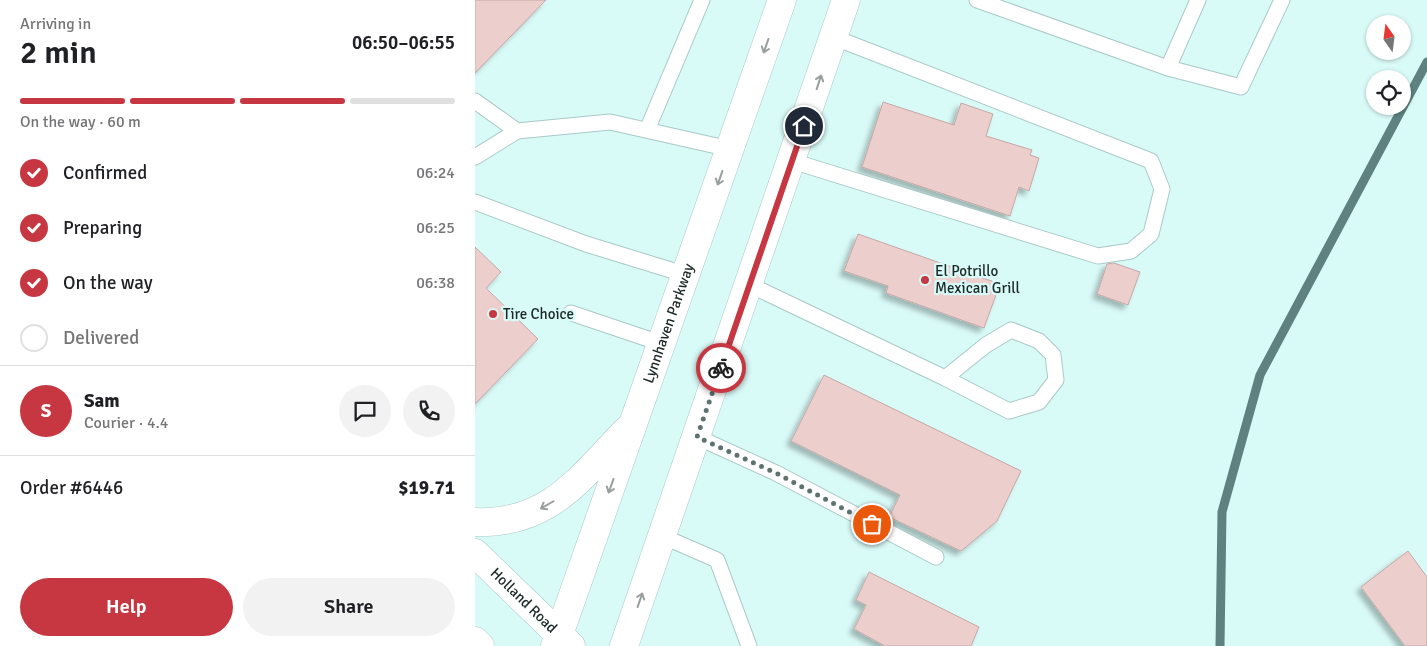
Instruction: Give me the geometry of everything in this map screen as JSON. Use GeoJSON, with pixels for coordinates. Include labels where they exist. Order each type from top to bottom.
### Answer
{"type":"FeatureCollection","features":[{"type":"Feature","properties":{"kind":"main road","name":"Lynnhaven Parkway"},"geometry":{"type":"LineString","coordinates":[[562,642],[634,424],[782,0]]}},
{"type":"Feature","properties":{"kind":"main road"},"geometry":{"type":"LineString","coordinates":[[624,646],[793,161],[846,0]]}},
{"type":"Feature","properties":{"kind":"main road"},"geometry":{"type":"LineString","coordinates":[[475,522],[497,523],[521,517],[562,496],[634,424]]}},
{"type":"Feature","properties":{"kind":"main road","name":"Holland Road"},"geometry":{"type":"LineString","coordinates":[[475,553],[562,642]]}},
{"type":"Feature","properties":{"kind":"main road"},"geometry":{"type":"LineString","coordinates":[[475,641],[480,646]]}},
{"type":"Feature","properties":{"kind":"lane"},"geometry":{"type":"LineString","coordinates":[[647,130],[702,0]]}},
{"type":"Feature","properties":{"kind":"lane"},"geometry":{"type":"LineString","coordinates":[[977,0],[1168,68],[1241,87],[1282,0]]}},
{"type":"Feature","properties":{"kind":"lane"},"geometry":{"type":"LineString","coordinates":[[1168,68],[1198,0]]}},
{"type":"Feature","properties":{"kind":"lane"},"geometry":{"type":"LineString","coordinates":[[793,161],[1098,256],[1131,251],[1151,234],[1162,189],[1151,160],[833,37]]}},
{"type":"Feature","properties":{"kind":"lane"},"geometry":{"type":"LineString","coordinates":[[475,101],[517,131]]}},
{"type":"Feature","properties":{"kind":"lane"},"geometry":{"type":"LineString","coordinates":[[475,157],[517,131],[610,122],[730,149]]}},
{"type":"Feature","properties":{"kind":"lane"},"geometry":{"type":"LineString","coordinates":[[475,202],[586,244],[687,275]]}},
{"type":"Feature","properties":{"kind":"lane"},"geometry":{"type":"LineString","coordinates":[[750,285],[945,378],[1009,411],[1039,402],[1056,380],[1053,355],[1039,341],[1011,330],[986,345],[945,378]]}},
{"type":"Feature","properties":{"kind":"lane"},"geometry":{"type":"LineString","coordinates":[[571,313],[663,344]]}},
{"type":"Feature","properties":{"kind":"lane"},"geometry":{"type":"LineString","coordinates":[[697,437],[776,473],[936,557]]}},
{"type":"Feature","properties":{"kind":"lane"},"geometry":{"type":"LineString","coordinates":[[662,536],[717,560],[749,646]]}},
{"type":"Feature","properties":{"kind":"building"},"geometry":{"type":"Polygon","coordinates":[[[475,0],[546,0],[475,73],[475,0]]]}},
{"type":"Feature","properties":{"kind":"building"},"geometry":{"type":"Polygon","coordinates":[[[883,102],[954,125],[961,103],[993,114],[986,136],[1032,150],[1030,155],[1039,158],[1029,191],[1019,187],[1010,216],[862,167],[883,102]]]}},
{"type":"Feature","properties":{"kind":"building"},"geometry":{"type":"Polygon","coordinates":[[[858,234],[1000,284],[984,328],[886,293],[888,286],[844,271],[858,234]]]}},
{"type":"Feature","properties":{"kind":"building","name":"Tire Choice"},"geometry":{"type":"Polygon","coordinates":[[[475,247],[501,272],[486,288],[538,339],[475,404],[475,247]]]}},
{"type":"Feature","properties":{"kind":"building"},"geometry":{"type":"Polygon","coordinates":[[[1114,263],[1140,272],[1128,305],[1097,294],[1107,264],[1114,263]]]}},
{"type":"Feature","properties":{"kind":"building"},"geometry":{"type":"Polygon","coordinates":[[[824,375],[1021,471],[997,521],[961,551],[889,517],[900,495],[791,441],[824,375]]]}},
{"type":"Feature","properties":{"kind":"building"},"geometry":{"type":"Polygon","coordinates":[[[1408,551],[1427,577],[1427,646],[1405,646],[1361,587],[1408,551]]]}},
{"type":"Feature","properties":{"kind":"building"},"geometry":{"type":"Polygon","coordinates":[[[869,572],[979,627],[971,646],[885,646],[854,629],[866,605],[856,600],[869,572]]]}},
{"type":"Feature","properties":{"kind":"waterway"},"geometry":{"type":"LineString","coordinates":[[1220,646],[1222,512],[1260,375],[1427,62]]}},
{"type":"Feature","properties":{"kind":"way so far"},"geometry":{"type":"LineString","coordinates":[[721,368],[697,437],[776,473],[872,524]]}},
{"type":"Feature","properties":{"kind":"place","name":"El Potrillo Mexican Grill"},"geometry":{"type":"Point","coordinates":[925,280]}},
{"type":"Feature","properties":{"kind":"place","name":"Tire Choice"},"geometry":{"type":"Point","coordinates":[493,314]}},
{"type":"Feature","properties":{"kind":"route"},"geometry":{"type":"LineString","coordinates":[[721,368],[804,126]]}}]}
